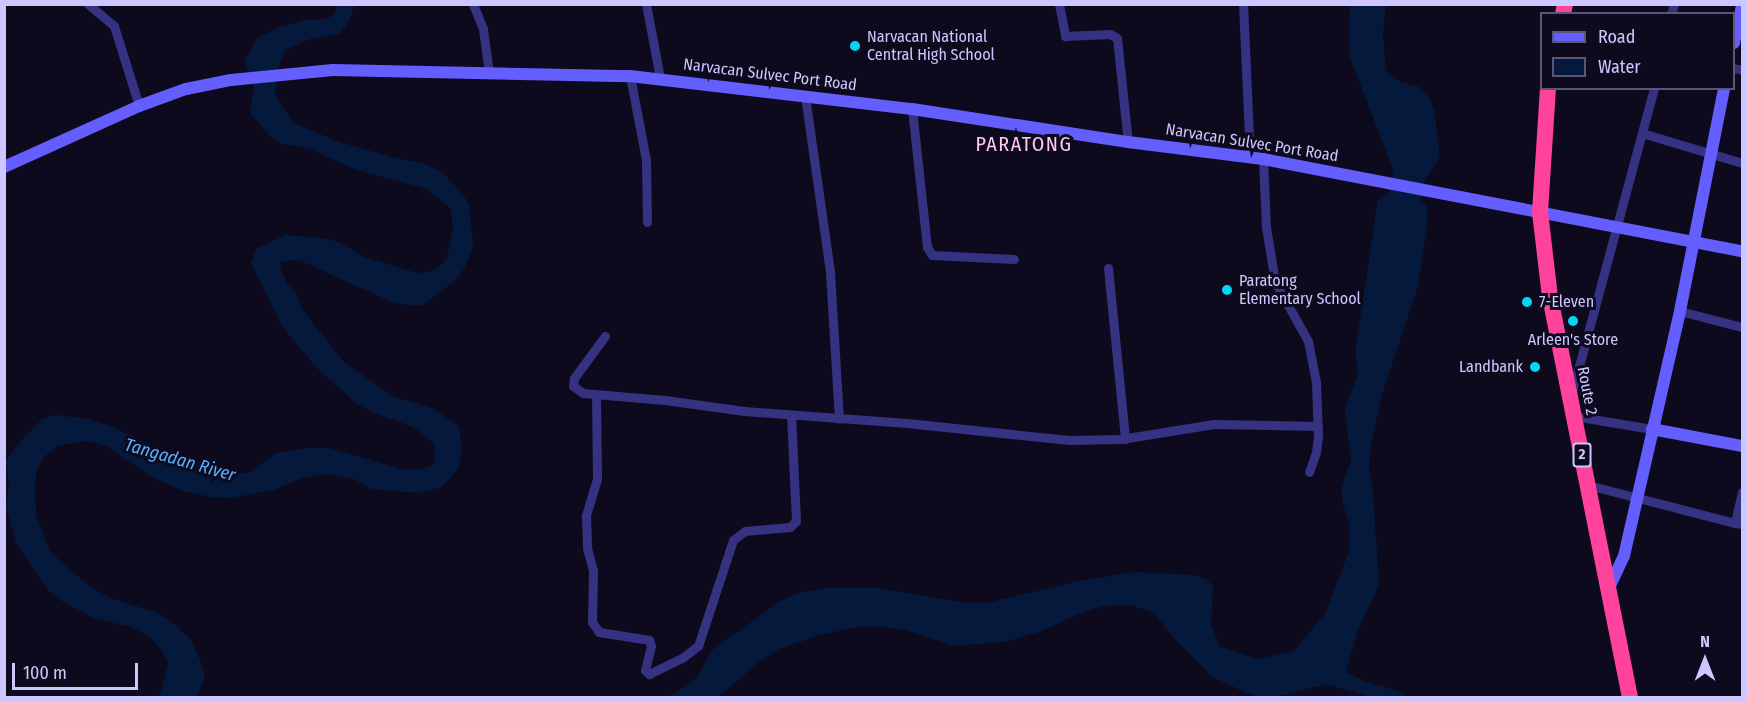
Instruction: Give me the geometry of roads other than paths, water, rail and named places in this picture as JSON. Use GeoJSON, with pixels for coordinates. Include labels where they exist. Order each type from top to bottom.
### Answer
{"type":"FeatureCollection","features":[{"type":"Feature","properties":{"kind":"highway","name":"Route 2"},"geometry":{"type":"LineString","coordinates":[[1548,90],[1540,212],[1550,297],[1630,698]]}},
{"type":"Feature","properties":{"kind":"street"},"geometry":{"type":"LineString","coordinates":[[88,4],[114,26],[138,106]]}},
{"type":"Feature","properties":{"kind":"street"},"geometry":{"type":"LineString","coordinates":[[473,4],[483,29],[489,73]]}},
{"type":"Feature","properties":{"kind":"street"},"geometry":{"type":"LineString","coordinates":[[646,4],[660,78]]}},
{"type":"Feature","properties":{"kind":"street"},"geometry":{"type":"LineString","coordinates":[[1059,4],[1065,36],[1110,34],[1117,38],[1128,142]]}},
{"type":"Feature","properties":{"kind":"street"},"geometry":{"type":"LineString","coordinates":[[1243,4],[1257,158],[1271,264],[1275,282],[1308,341],[1316,382],[1318,426],[1316,452],[1309,472]]}},
{"type":"Feature","properties":{"kind":"street"},"geometry":{"type":"LineString","coordinates":[[1735,38],[1742,4]]}},
{"type":"Feature","properties":{"kind":"street","name":"Narvacan Sulvec Port Road"},"geometry":{"type":"LineString","coordinates":[[4,167],[138,106],[186,89],[248,78],[333,70],[630,76],[912,109],[1128,142],[1257,158],[1743,251]]}},
{"type":"Feature","properties":{"kind":"street"},"geometry":{"type":"LineString","coordinates":[[630,76],[646,160],[648,222]]}},
{"type":"Feature","properties":{"kind":"street"},"geometry":{"type":"LineString","coordinates":[[1571,397],[1653,90]]}},
{"type":"Feature","properties":{"kind":"street"},"geometry":{"type":"LineString","coordinates":[[1609,588],[1624,556],[1680,311],[1724,90]]}},
{"type":"Feature","properties":{"kind":"street"},"geometry":{"type":"LineString","coordinates":[[805,96],[830,272],[839,418]]}},
{"type":"Feature","properties":{"kind":"street"},"geometry":{"type":"LineString","coordinates":[[912,109],[927,247],[932,255],[1014,259]]}},
{"type":"Feature","properties":{"kind":"street"},"geometry":{"type":"LineString","coordinates":[[1642,133],[1743,163]]}},
{"type":"Feature","properties":{"kind":"street"},"geometry":{"type":"LineString","coordinates":[[1108,268],[1125,439]]}},
{"type":"Feature","properties":{"kind":"street"},"geometry":{"type":"LineString","coordinates":[[1680,311],[1743,327]]}},
{"type":"Feature","properties":{"kind":"street"},"geometry":{"type":"LineString","coordinates":[[605,336],[586,359],[572,383],[576,390],[596,395],[665,400],[791,416],[839,418],[1069,440],[1125,439],[1214,424],[1318,426]]}},
{"type":"Feature","properties":{"kind":"street"},"geometry":{"type":"LineString","coordinates":[[596,395],[597,479],[586,516],[587,548],[593,571],[592,622],[599,632],[649,640],[651,646],[645,670],[649,674],[682,658],[698,646],[728,549],[733,540],[745,531],[790,527],[796,521],[791,416]]}},
{"type":"Feature","properties":{"kind":"street"},"geometry":{"type":"LineString","coordinates":[[1574,416],[1743,446]]}},
{"type":"Feature","properties":{"kind":"street"},"geometry":{"type":"LineString","coordinates":[[1588,485],[1739,524],[1743,492]]}},
{"type":"Feature","properties":{"kind":"water","name":"Tangadan River"},"geometry":{"type":"Polygon","coordinates":[[[337,5],[355,5],[340,34],[310,39],[285,50],[279,66],[275,95],[294,123],[336,141],[395,158],[422,163],[441,171],[463,194],[469,205],[473,246],[464,269],[453,282],[423,305],[416,306],[394,303],[299,260],[281,261],[280,267],[287,284],[296,292],[301,308],[344,362],[392,396],[432,408],[459,426],[462,448],[458,469],[442,487],[419,493],[371,489],[354,479],[324,474],[302,478],[273,490],[230,498],[211,497],[184,491],[154,478],[106,446],[89,441],[58,445],[43,458],[36,472],[36,515],[50,552],[89,586],[110,598],[155,612],[172,622],[191,640],[200,660],[205,676],[197,697],[159,697],[169,663],[161,649],[150,637],[134,628],[94,618],[58,599],[48,590],[17,545],[6,508],[9,481],[6,461],[18,444],[43,418],[57,415],[87,419],[110,426],[176,456],[242,474],[253,471],[276,453],[310,448],[329,448],[401,469],[419,470],[434,464],[435,444],[413,427],[374,413],[357,404],[317,368],[283,328],[251,263],[256,249],[285,235],[339,242],[364,257],[418,273],[433,271],[447,259],[453,227],[451,209],[427,189],[354,169],[310,149],[280,143],[271,137],[250,113],[254,88],[245,61],[257,38],[280,27],[305,20],[327,19],[335,13],[337,5]]]}},
{"type":"Feature","properties":{"kind":"water"},"geometry":{"type":"Polygon","coordinates":[[[1350,5],[1386,5],[1383,34],[1386,71],[1400,82],[1419,87],[1427,93],[1434,109],[1440,158],[1426,178],[1420,201],[1427,206],[1427,228],[1418,286],[1382,394],[1371,445],[1369,471],[1373,491],[1379,585],[1357,632],[1346,672],[1366,682],[1398,691],[1405,697],[1371,697],[1326,684],[1274,697],[1261,697],[1244,692],[1211,676],[1174,638],[1154,613],[1130,605],[1104,606],[1081,613],[1039,632],[1004,642],[954,646],[903,629],[861,626],[820,635],[779,649],[760,661],[718,697],[668,698],[697,678],[711,651],[779,602],[795,594],[823,588],[877,588],[966,603],[986,603],[1080,581],[1135,572],[1193,575],[1206,579],[1213,586],[1211,624],[1220,647],[1258,659],[1294,651],[1326,612],[1349,551],[1350,526],[1342,501],[1342,485],[1351,460],[1345,410],[1358,373],[1355,352],[1378,200],[1389,192],[1393,169],[1349,55],[1350,5]]]}},
{"type":"Feature","properties":{"kind":"place","name":"Narvacan National Central High School"},"geometry":{"type":"Point","coordinates":[855,46]}},
{"type":"Feature","properties":{"kind":"place","name":"Paratong Elementary School"},"geometry":{"type":"Point","coordinates":[1227,290]}},
{"type":"Feature","properties":{"kind":"place","name":"7-Eleven"},"geometry":{"type":"Point","coordinates":[1527,302]}},
{"type":"Feature","properties":{"kind":"place","name":"Arleen's Store"},"geometry":{"type":"Point","coordinates":[1573,321]}},
{"type":"Feature","properties":{"kind":"place","name":"Landbank"},"geometry":{"type":"Point","coordinates":[1535,367]}},
{"type":"Feature","properties":{"kind":"district","name":"PARATONG"},"geometry":{"type":"Point","coordinates":[1024,144]}}]}
